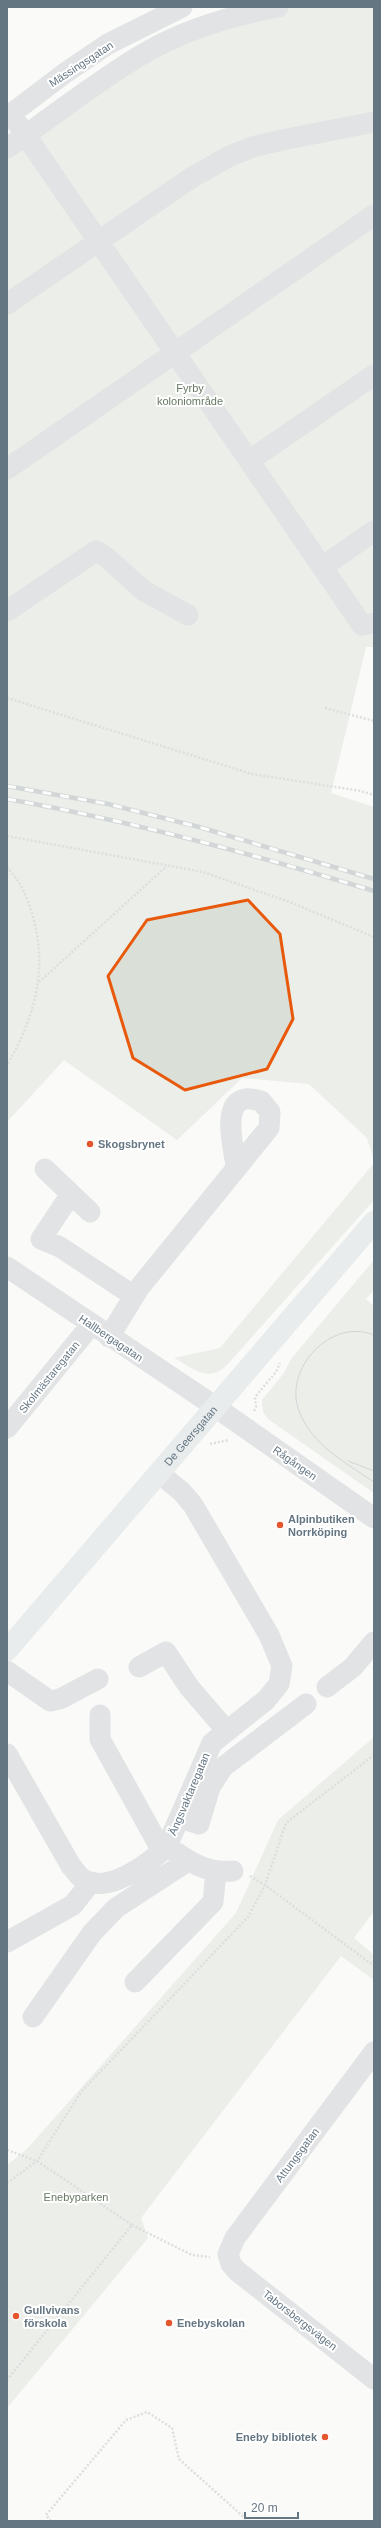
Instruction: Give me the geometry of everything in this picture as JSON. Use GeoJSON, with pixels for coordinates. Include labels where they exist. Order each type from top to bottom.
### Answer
{"type":"FeatureCollection","features":[{"type":"Feature","properties":{"kind":"main road","name":"De Geersgatan"},"geometry":{"type":"LineString","coordinates":[[7,1650],[374,1222]]}},
{"type":"Feature","properties":{"kind":"street","name":"Mässingsgatan"},"geometry":{"type":"LineString","coordinates":[[9,115],[65,72],[108,44],[182,7]]}},
{"type":"Feature","properties":{"kind":"street"},"geometry":{"type":"LineString","coordinates":[[7,148],[102,81],[149,51],[199,28],[278,7]]}},
{"type":"Feature","properties":{"kind":"street"},"geometry":{"type":"LineString","coordinates":[[9,115],[250,460],[362,625],[374,623]]}},
{"type":"Feature","properties":{"kind":"street"},"geometry":{"type":"LineString","coordinates":[[7,304],[191,178],[228,157],[252,147],[374,122]]}},
{"type":"Feature","properties":{"kind":"street"},"geometry":{"type":"LineString","coordinates":[[7,469],[374,215]]}},
{"type":"Feature","properties":{"kind":"street"},"geometry":{"type":"LineString","coordinates":[[250,460],[374,375]]}},
{"type":"Feature","properties":{"kind":"street"},"geometry":{"type":"LineString","coordinates":[[322,567],[374,531]]}},
{"type":"Feature","properties":{"kind":"street"},"geometry":{"type":"LineString","coordinates":[[7,611],[96,551],[106,557],[144,592],[188,615]]}},
{"type":"Feature","properties":{"kind":"street"},"geometry":{"type":"LineString","coordinates":[[109,1337],[134,1296],[236,1166]]}},
{"type":"Feature","properties":{"kind":"street"},"geometry":{"type":"LineString","coordinates":[[45,1169],[90,1212]]}},
{"type":"Feature","properties":{"kind":"street"},"geometry":{"type":"LineString","coordinates":[[71,1194],[40,1239],[60,1247],[134,1296]]}},
{"type":"Feature","properties":{"kind":"street","name":"Hallbergagatan"},"geometry":{"type":"LineString","coordinates":[[8,1268],[216,1408]]}},
{"type":"Feature","properties":{"kind":"street","name":"Skolmästaregatan"},"geometry":{"type":"LineString","coordinates":[[7,1428],[91,1325]]}},
{"type":"Feature","properties":{"kind":"street","name":"Rågången"},"geometry":{"type":"LineString","coordinates":[[216,1408],[374,1518]]}},
{"type":"Feature","properties":{"kind":"street","name":"Ängsvaktaregatan"},"geometry":{"type":"LineString","coordinates":[[91,1882],[98,1884],[114,1882],[154,1859],[164,1849],[180,1818],[205,1756],[212,1743],[226,1730],[266,1700],[279,1684],[282,1666],[269,1635],[193,1504],[182,1492],[160,1473]]}},
{"type":"Feature","properties":{"kind":"street"},"geometry":{"type":"LineString","coordinates":[[353,1667],[374,1642]]}},
{"type":"Feature","properties":{"kind":"street"},"geometry":{"type":"LineString","coordinates":[[140,1667],[166,1652],[189,1687],[226,1730]]}},
{"type":"Feature","properties":{"kind":"street"},"geometry":{"type":"LineString","coordinates":[[327,1687],[353,1667],[374,1656]]}},
{"type":"Feature","properties":{"kind":"street"},"geometry":{"type":"LineString","coordinates":[[7,1671],[50,1701],[60,1699],[98,1679]]}},
{"type":"Feature","properties":{"kind":"street"},"geometry":{"type":"LineString","coordinates":[[180,1818],[199,1824],[210,1787],[223,1767],[306,1704]]}},
{"type":"Feature","properties":{"kind":"street"},"geometry":{"type":"LineString","coordinates":[[100,1715],[100,1740],[164,1849],[188,1861],[225,1872],[213,1902],[135,1982]]}},
{"type":"Feature","properties":{"kind":"street"},"geometry":{"type":"LineString","coordinates":[[7,1754],[71,1866],[83,1879],[91,1882],[73,1905],[7,1942]]}},
{"type":"Feature","properties":{"kind":"street"},"geometry":{"type":"LineString","coordinates":[[205,1756],[223,1767]]}},
{"type":"Feature","properties":{"kind":"street"},"geometry":{"type":"LineString","coordinates":[[33,2018],[92,1933],[116,1908],[188,1861]]}},
{"type":"Feature","properties":{"kind":"street","name":"Attungsgatan"},"geometry":{"type":"LineString","coordinates":[[229,2260],[228,2254],[234,2238],[374,2052]]}},
{"type":"Feature","properties":{"kind":"street","name":"Taborsbergsvägen"},"geometry":{"type":"LineString","coordinates":[[229,2260],[237,2271],[374,2378]]}},
{"type":"Feature","properties":{"kind":"path"},"geometry":{"type":"LineString","coordinates":[[7,698],[252,774],[361,791],[374,795]]}},
{"type":"Feature","properties":{"kind":"path"},"geometry":{"type":"LineString","coordinates":[[325,708],[374,721]]}},
{"type":"Feature","properties":{"kind":"path"},"geometry":{"type":"LineString","coordinates":[[7,836],[203,872],[270,895],[374,937]]}},
{"type":"Feature","properties":{"kind":"path"},"geometry":{"type":"LineString","coordinates":[[39,982],[167,865]]}},
{"type":"Feature","properties":{"kind":"path"},"geometry":{"type":"LineString","coordinates":[[7,867],[24,891],[37,932],[39,982],[25,1030],[7,1065]]}},
{"type":"Feature","properties":{"kind":"path"},"geometry":{"type":"LineString","coordinates":[[7,2184],[37,2161],[81,2092],[248,1917],[265,1884],[286,1823],[374,1755]]}},
{"type":"Feature","properties":{"kind":"path"},"geometry":{"type":"LineString","coordinates":[[225,1872],[265,1884],[374,1966]]}},
{"type":"Feature","properties":{"kind":"path"},"geometry":{"type":"LineString","coordinates":[[7,2150],[37,2161],[132,2225],[192,2255],[229,2260]]}},
{"type":"Feature","properties":{"kind":"path"},"geometry":{"type":"LineString","coordinates":[[7,2380],[132,2225]]}},
{"type":"Feature","properties":{"kind":"path"},"geometry":{"type":"LineString","coordinates":[[51,2521],[46,2515],[126,2420],[147,2412],[172,2428],[178,2459],[248,2521]]}},
{"type":"Feature","properties":{"kind":"highlighted area"},"geometry":{"type":"Polygon","coordinates":[[[248,900],[280,934],[293,1019],[267,1069],[185,1090],[133,1058],[108,976],[147,920],[248,900]]]}},
{"type":"Feature","properties":{"kind":"green space","name":"Fyrby koloniområde"},"geometry":{"type":"Polygon","coordinates":[[[252,7],[374,7],[374,647],[366,647],[331,793],[374,807],[374,1161],[367,1138],[309,1084],[242,1078],[177,1140],[64,1060],[7,1122],[7,142],[154,41],[252,7]]]}},
{"type":"Feature","properties":{"kind":"green space"},"geometry":{"type":"Polygon","coordinates":[[[374,1163],[374,1200],[226,1366],[219,1371],[206,1374],[174,1358],[220,1348],[374,1163]]]}},
{"type":"Feature","properties":{"kind":"green space"},"geometry":{"type":"Polygon","coordinates":[[[374,1260],[374,1290],[366,1299],[374,1306],[374,1493],[268,1419],[263,1412],[262,1400],[284,1373],[291,1359],[374,1260]]]}},
{"type":"Feature","properties":{"kind":"green space","name":"Enebyparken"},"geometry":{"type":"Polygon","coordinates":[[[374,1737],[374,1911],[354,1938],[374,1955],[374,1980],[341,1956],[141,2218],[148,2238],[7,2408],[7,2165],[27,2149],[236,1913],[278,1820],[374,1737]]]}},
{"type":"Feature","properties":{"kind":"tram line"},"geometry":{"type":"LineString","coordinates":[[374,1335],[358,1331],[342,1333],[327,1340],[314,1350],[304,1364],[298,1379],[296,1395],[299,1411],[312,1434],[341,1460],[374,1482]]}},
{"type":"Feature","properties":{"kind":"tram line"},"geometry":{"type":"LineString","coordinates":[[348,1461],[374,1471]]}},
{"type":"Feature","properties":{"kind":"railway"},"geometry":{"type":"LineString","coordinates":[[7,786],[108,804],[199,827],[374,879]]}},
{"type":"Feature","properties":{"kind":"railway"},"geometry":{"type":"LineString","coordinates":[[7,799],[100,817],[192,839],[374,891]]}},
{"type":"Feature","properties":{"kind":"place","name":"Skogsbrynet"},"geometry":{"type":"Point","coordinates":[90,1144]}},
{"type":"Feature","properties":{"kind":"place","name":"Alpinbutiken Norrköping"},"geometry":{"type":"Point","coordinates":[280,1525]}},
{"type":"Feature","properties":{"kind":"place","name":"Gullvivans förskola"},"geometry":{"type":"Point","coordinates":[16,2316]}},
{"type":"Feature","properties":{"kind":"place","name":"Enebyskolan"},"geometry":{"type":"Point","coordinates":[169,2323]}},
{"type":"Feature","properties":{"kind":"place","name":"Eneby bibliotek"},"geometry":{"type":"Point","coordinates":[325,2437]}}]}
